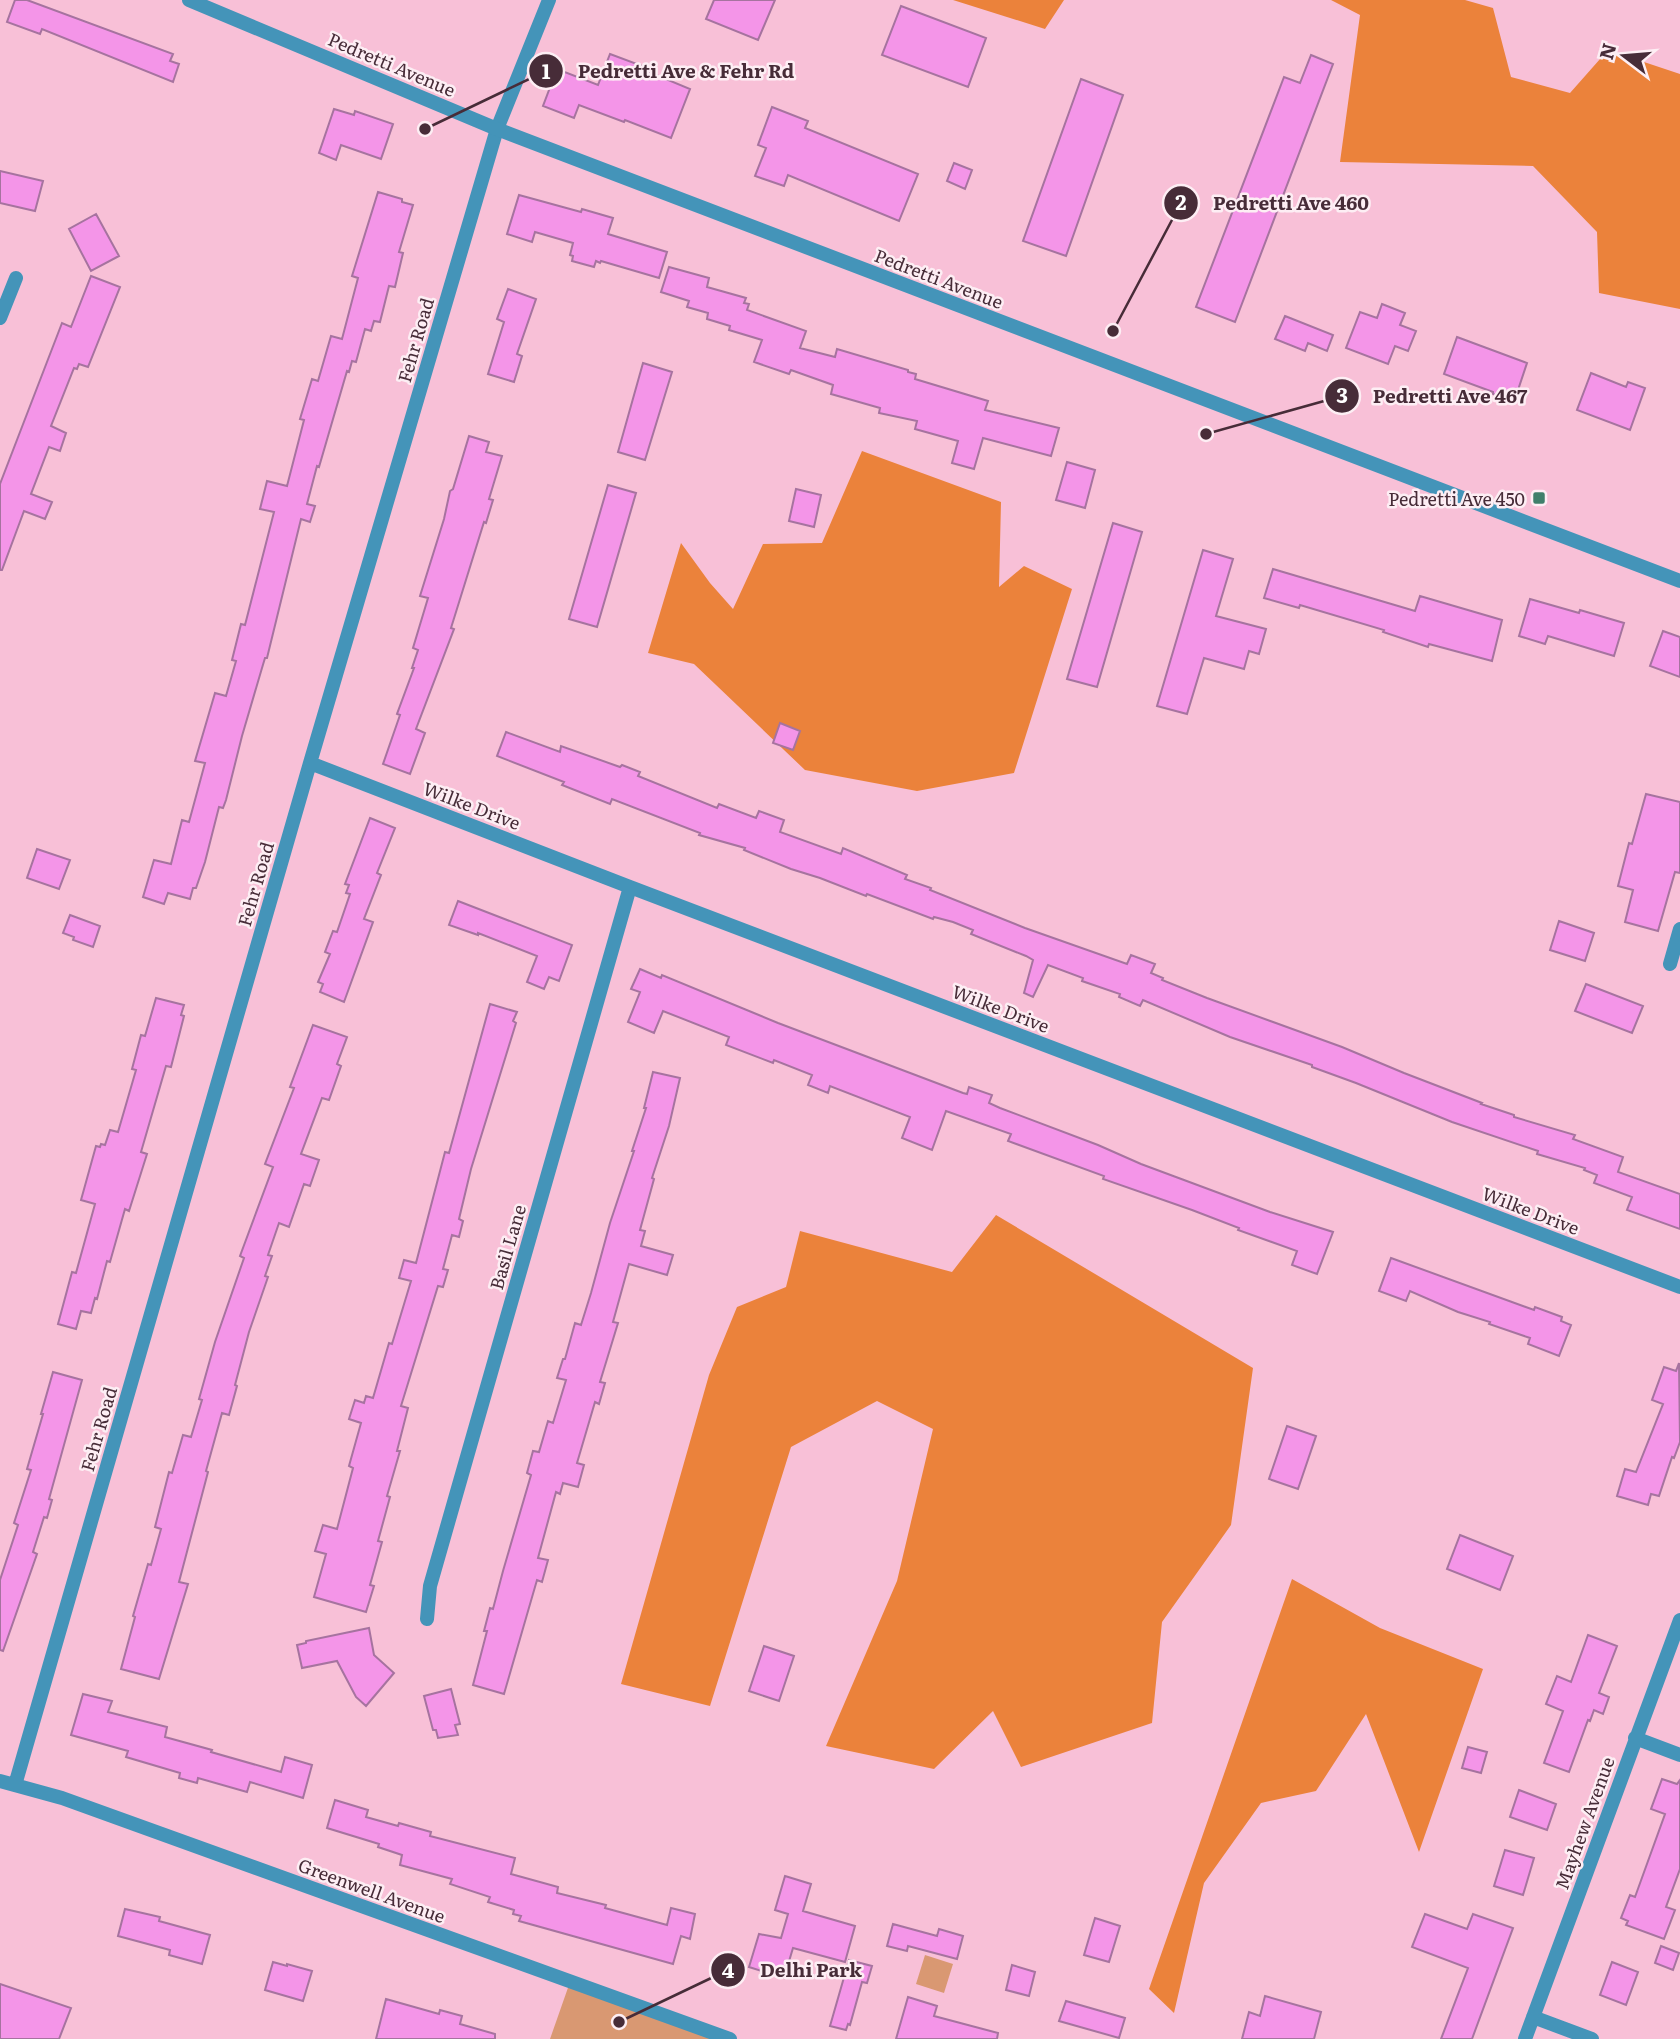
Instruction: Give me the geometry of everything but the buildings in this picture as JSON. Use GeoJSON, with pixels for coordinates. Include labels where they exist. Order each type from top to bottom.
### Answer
{"type":"FeatureCollection","features":[{"type":"Feature","properties":{"kind":"street","name":"Pedretti Avenue"},"geometry":{"type":"LineString","coordinates":[[189,0],[497,129],[1680,580]]}},
{"type":"Feature","properties":{"kind":"street","name":"Fehr Road"},"geometry":{"type":"LineString","coordinates":[[15,1785],[310,763],[497,129],[549,0]]}},
{"type":"Feature","properties":{"kind":"street"},"geometry":{"type":"LineString","coordinates":[[0,318],[16,278]]}},
{"type":"Feature","properties":{"kind":"street","name":"Wilke Drive"},"geometry":{"type":"LineString","coordinates":[[310,763],[1680,1287]]}},
{"type":"Feature","properties":{"kind":"street","name":"Basil Lane"},"geometry":{"type":"LineString","coordinates":[[427,1619],[430,1586],[630,887]]}},
{"type":"Feature","properties":{"kind":"street"},"geometry":{"type":"LineString","coordinates":[[1670,964],[1680,929]]}},
{"type":"Feature","properties":{"kind":"street","name":"Mayhew Avenue"},"geometry":{"type":"LineString","coordinates":[[1525,2039],[1680,1620]]}},
{"type":"Feature","properties":{"kind":"street"},"geometry":{"type":"LineString","coordinates":[[1635,1738],[1680,1755]]}},
{"type":"Feature","properties":{"kind":"street","name":"Greenwell Avenue"},"geometry":{"type":"LineString","coordinates":[[0,1781],[74,1803],[730,2039]]}},
{"type":"Feature","properties":{"kind":"street"},"geometry":{"type":"LineString","coordinates":[[1533,2017],[1592,2039]]}},
{"type":"Feature","properties":{"kind":"shaded area"},"geometry":{"type":"Polygon","coordinates":[[[953,0],[1064,0],[1045,29],[953,0]]]}},
{"type":"Feature","properties":{"kind":"shaded area"},"geometry":{"type":"Polygon","coordinates":[[[1331,0],[1465,0],[1493,8],[1511,77],[1570,93],[1608,50],[1680,74],[1680,309],[1599,293],[1597,232],[1533,166],[1340,162],[1360,15],[1331,0]]]}},
{"type":"Feature","properties":{"kind":"shaded area"},"geometry":{"type":"Polygon","coordinates":[[[862,451],[1001,502],[999,587],[1024,566],[1072,589],[1014,773],[917,791],[805,770],[694,664],[648,653],[681,543],[733,609],[763,544],[822,543],[862,451]]]}},
{"type":"Feature","properties":{"kind":"shaded area"},"geometry":{"type":"Polygon","coordinates":[[[996,1215],[1253,1368],[1231,1525],[1162,1622],[1152,1723],[1021,1767],[993,1711],[934,1769],[826,1746],[897,1581],[933,1429],[877,1401],[791,1447],[710,1706],[621,1684],[709,1375],[737,1307],[786,1287],[800,1231],[952,1272],[996,1215]]]}},
{"type":"Feature","properties":{"kind":"shaded area"},"geometry":{"type":"Polygon","coordinates":[[[1292,1579],[1380,1628],[1483,1669],[1419,1852],[1366,1714],[1316,1791],[1261,1803],[1204,1883],[1174,2013],[1149,1989],[1292,1579]]]}},
{"type":"Feature","properties":{"kind":"shaded area"},"geometry":{"type":"Polygon","coordinates":[[[925,1955],[953,1964],[944,1993],[916,1984],[925,1955]]]}},
{"type":"Feature","properties":{"kind":"shaded area"},"geometry":{"type":"Polygon","coordinates":[[[570,1982],[730,2039],[550,2039],[570,1982]]]}},
{"type":"Feature","properties":{"kind":"place","name":"Pedretti Ave & Fehr Rd"},"geometry":{"type":"Point","coordinates":[425,129]}},
{"type":"Feature","properties":{"kind":"place","name":"Pedretti Ave 460"},"geometry":{"type":"Point","coordinates":[1113,331]}},
{"type":"Feature","properties":{"kind":"place","name":"Pedretti Ave 467"},"geometry":{"type":"Point","coordinates":[1206,434]}},
{"type":"Feature","properties":{"kind":"place","name":"Pedretti Ave 450"},"geometry":{"type":"Point","coordinates":[1539,498]}},
{"type":"Feature","properties":{"kind":"place","name":"Delhi Park"},"geometry":{"type":"Point","coordinates":[619,2022]}}]}
